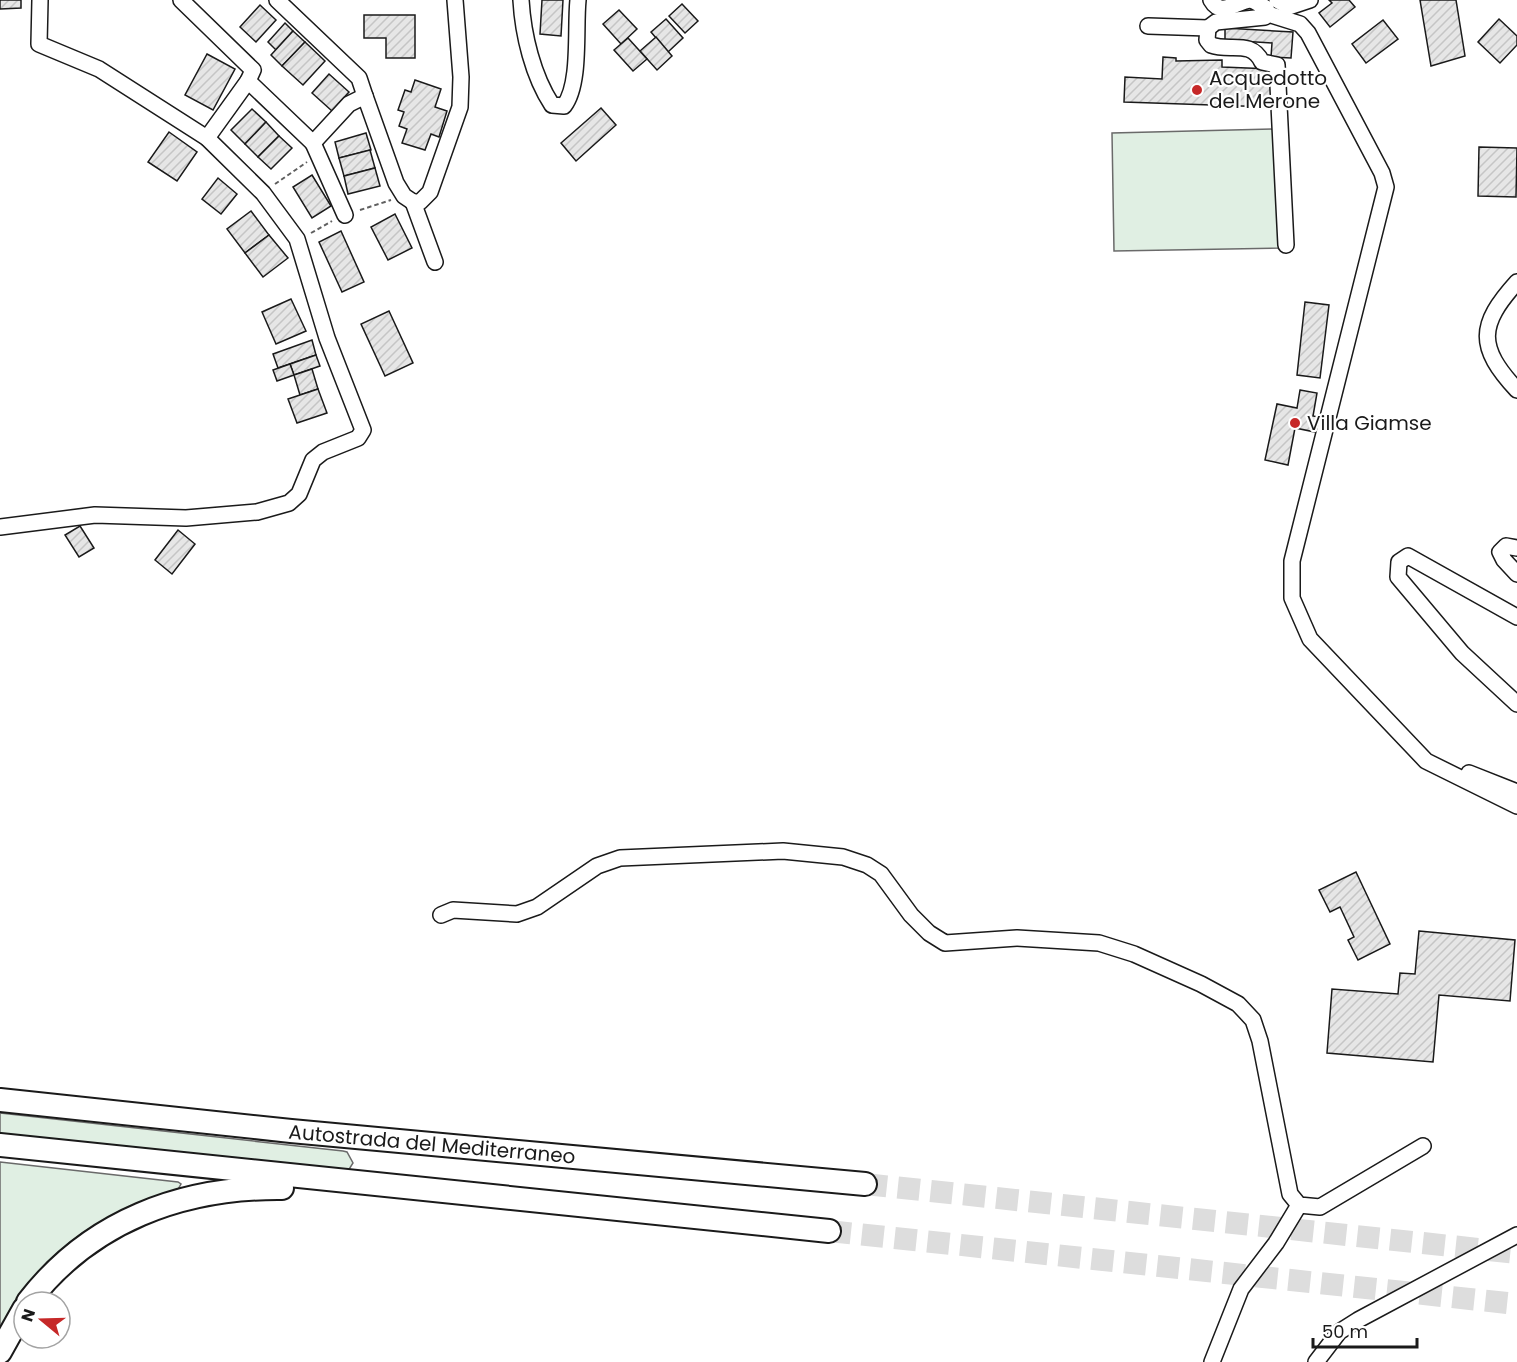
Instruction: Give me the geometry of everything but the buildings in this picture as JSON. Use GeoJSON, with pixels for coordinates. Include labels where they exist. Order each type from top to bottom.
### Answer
{"type":"FeatureCollection","features":[{"type":"Feature","properties":{"kind":"highway"},"geometry":{"type":"LineString","coordinates":[[0,1087],[214,1114],[291,1131]]}},
{"type":"Feature","properties":{"kind":"highway","name":"Autostrada del Mediterraneo"},"geometry":{"type":"LineString","coordinates":[[0,1100],[291,1131],[865,1184]]}},
{"type":"Feature","properties":{"kind":"highway"},"geometry":{"type":"LineString","coordinates":[[0,1146],[829,1231]]}},
{"type":"Feature","properties":{"kind":"highway"},"geometry":{"type":"LineString","coordinates":[[39,1290],[66,1261],[91,1240],[146,1210],[200,1195],[250,1188],[299,1188],[658,1224],[713,1219]]}},
{"type":"Feature","properties":{"kind":"highway"},"geometry":{"type":"LineString","coordinates":[[0,1352],[12,1330]]}},
{"type":"Feature","properties":{"kind":"street"},"geometry":{"type":"LineString","coordinates":[[0,527],[94,515],[186,518],[257,512],[289,503],[299,494],[313,460],[362,435],[360,419],[327,338],[297,239],[263,193],[207,138],[99,69],[39,44],[40,0]]}},
{"type":"Feature","properties":{"kind":"street"},"geometry":{"type":"LineString","coordinates":[[181,0],[253,69],[248,81],[207,138]]}},
{"type":"Feature","properties":{"kind":"street"},"geometry":{"type":"LineString","coordinates":[[277,0],[359,78],[396,183],[404,196],[413,202],[420,202],[430,192],[459,107],[461,77],[455,0]]}},
{"type":"Feature","properties":{"kind":"street"},"geometry":{"type":"LineString","coordinates":[[522,0],[530,53],[545,94],[552,105],[564,106],[571,97],[574,80],[578,0]]}},
{"type":"Feature","properties":{"kind":"street"},"geometry":{"type":"LineString","coordinates":[[1211,0],[1215,7],[1223,9],[1251,0],[1262,4],[1268,14],[1300,24],[1308,33],[1382,173],[1386,187],[1292,561],[1292,598],[1310,639],[1426,760],[1517,806]]}},
{"type":"Feature","properties":{"kind":"street"},"geometry":{"type":"LineString","coordinates":[[1277,0],[1289,7],[1310,0]]}},
{"type":"Feature","properties":{"kind":"street"},"geometry":{"type":"LineString","coordinates":[[1148,26],[1208,28],[1216,22],[1258,20],[1268,14]]}},
{"type":"Feature","properties":{"kind":"street"},"geometry":{"type":"LineString","coordinates":[[1208,28],[1207,40],[1211,45],[1250,48],[1256,51],[1262,62],[1276,65],[1286,245]]}},
{"type":"Feature","properties":{"kind":"street"},"geometry":{"type":"LineString","coordinates":[[248,81],[315,149],[345,215]]}},
{"type":"Feature","properties":{"kind":"street"},"geometry":{"type":"LineString","coordinates":[[315,149],[349,104],[365,96]]}},
{"type":"Feature","properties":{"kind":"street"},"geometry":{"type":"LineString","coordinates":[[413,202],[435,262]]}},
{"type":"Feature","properties":{"kind":"street"},"geometry":{"type":"LineString","coordinates":[[1517,282],[1498,303],[1489,323],[1487,341],[1490,356],[1517,390]]}},
{"type":"Feature","properties":{"kind":"street"},"geometry":{"type":"LineString","coordinates":[[1517,548],[1506,546],[1500,552],[1517,574]]}},
{"type":"Feature","properties":{"kind":"street"},"geometry":{"type":"LineString","coordinates":[[1517,616],[1408,556],[1399,562],[1398,577],[1462,653],[1517,704]]}},
{"type":"Feature","properties":{"kind":"street"},"geometry":{"type":"LineString","coordinates":[[1440,768],[1467,772],[1517,792]]}},
{"type":"Feature","properties":{"kind":"street"},"geometry":{"type":"LineString","coordinates":[[441,915],[453,910],[517,914],[537,907],[597,866],[620,858],[783,850],[843,857],[867,864],[881,874],[917,921],[945,943],[1017,938],[1063,939],[1099,943],[1134,954],[1201,984],[1238,1004],[1253,1020],[1260,1041],[1290,1194],[1299,1205],[1320,1208],[1423,1146]]}},
{"type":"Feature","properties":{"kind":"street"},"geometry":{"type":"LineString","coordinates":[[1212,1362],[1241,1289],[1276,1243],[1299,1205]]}},
{"type":"Feature","properties":{"kind":"street"},"geometry":{"type":"LineString","coordinates":[[1316,1362],[1339,1332],[1517,1234]]}},
{"type":"Feature","properties":{"kind":"path"},"geometry":{"type":"LineString","coordinates":[[263,193],[315,149]]}},
{"type":"Feature","properties":{"kind":"green space"},"geometry":{"type":"Polygon","coordinates":[[[1277,129],[1279,248],[1114,251],[1112,133],[1277,129]]]}},
{"type":"Feature","properties":{"kind":"green space"},"geometry":{"type":"Polygon","coordinates":[[[0,1113],[343,1151],[347,1152],[353,1163],[348,1171],[0,1138],[0,1113]]]}},
{"type":"Feature","properties":{"kind":"green space"},"geometry":{"type":"Polygon","coordinates":[[[0,1162],[181,1184],[177,1191],[121,1211],[86,1230],[70,1242],[42,1270],[27,1290],[12,1290],[12,1313],[0,1331],[0,1162]]]}},
{"type":"Feature","properties":{"kind":"tunnel"},"geometry":{"type":"LineString","coordinates":[[865,1184],[1517,1253]]}},
{"type":"Feature","properties":{"kind":"tunnel"},"geometry":{"type":"LineString","coordinates":[[829,1231],[1517,1304]]}},
{"type":"Feature","properties":{"kind":"place","name":"Acquedotto del Merone"},"geometry":{"type":"Point","coordinates":[1197,90]}},
{"type":"Feature","properties":{"kind":"place","name":"Villa Giamse"},"geometry":{"type":"Point","coordinates":[1295,423]}}]}
